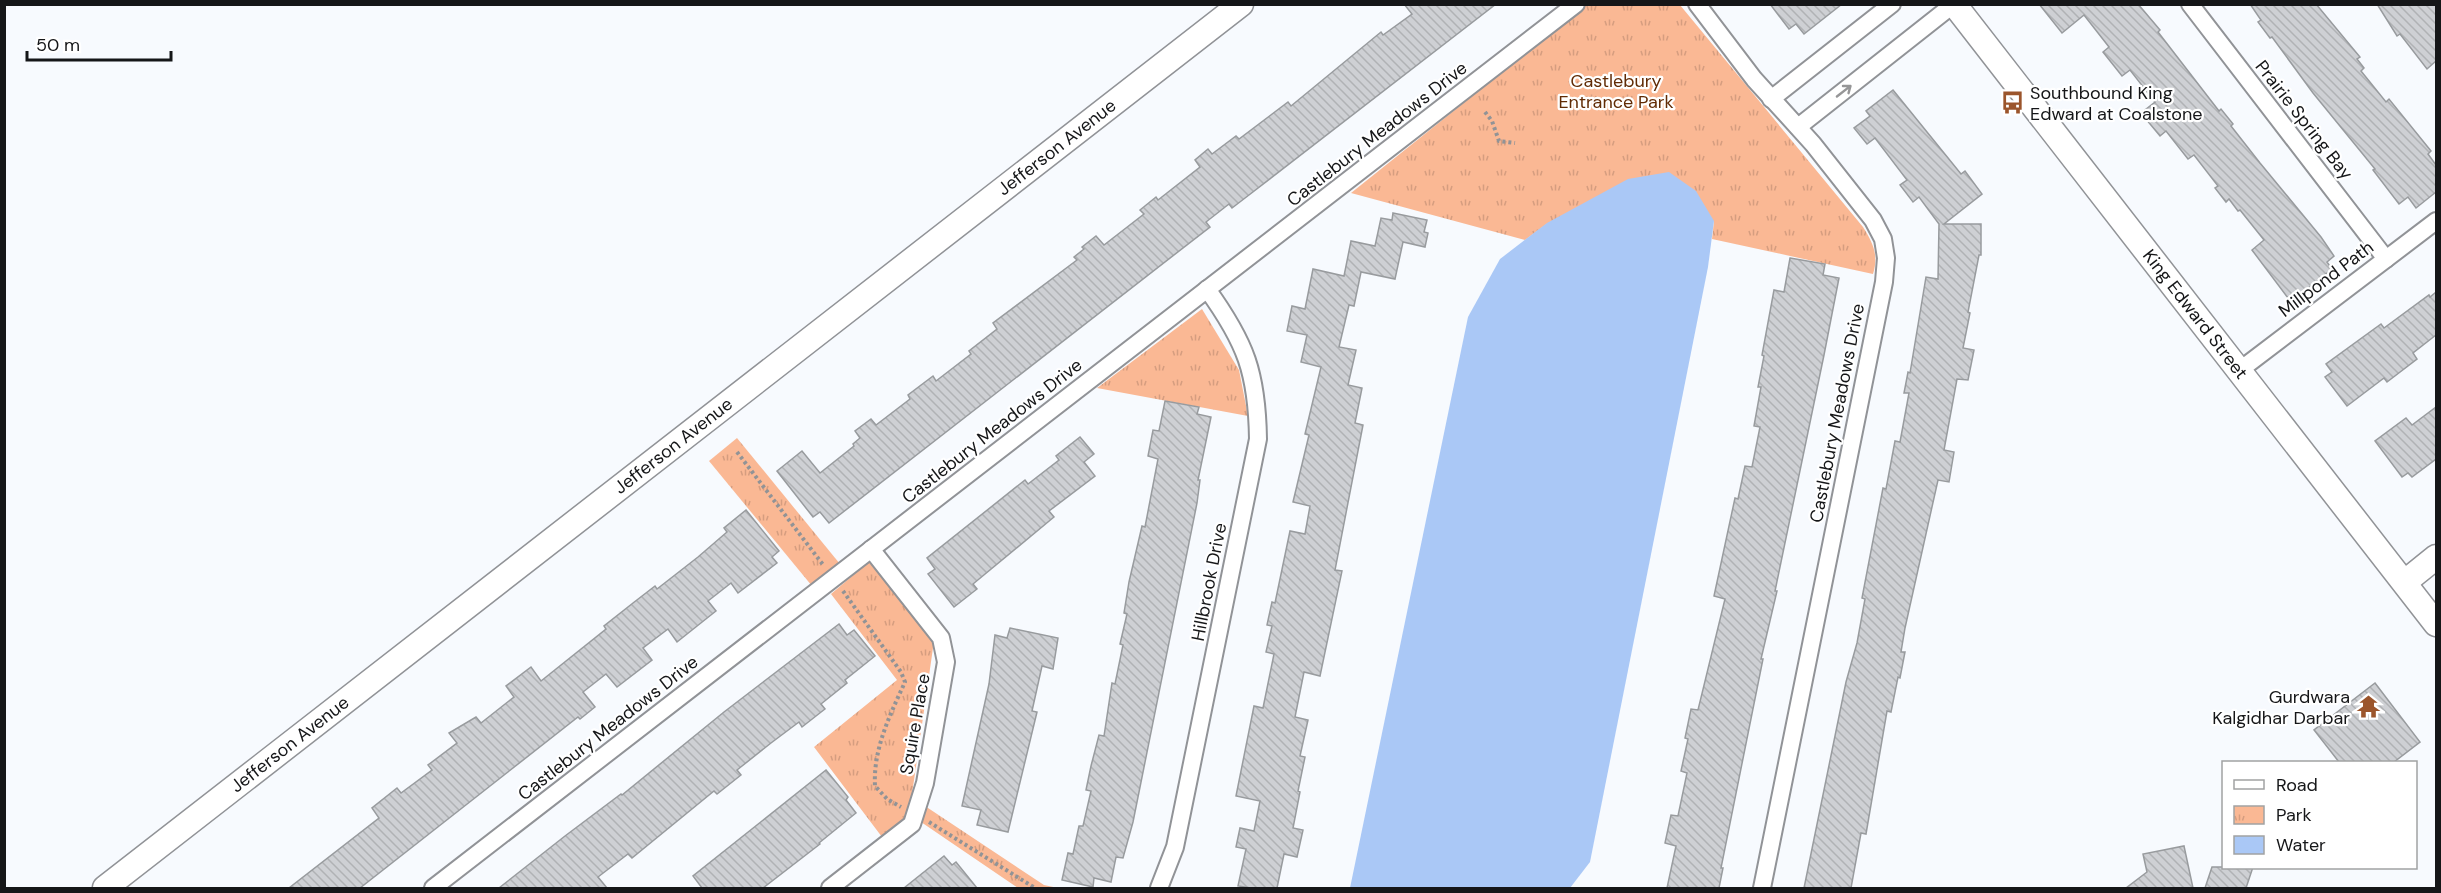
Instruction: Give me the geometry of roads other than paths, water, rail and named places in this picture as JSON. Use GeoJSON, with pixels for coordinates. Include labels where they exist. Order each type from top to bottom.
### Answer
{"type":"FeatureCollection","features":[{"type":"Feature","properties":{"kind":"street","name":"Jefferson Avenue"},"geometry":{"type":"LineString","coordinates":[[105,888],[1241,4]]}},
{"type":"Feature","properties":{"kind":"street","name":"Castlebury Meadows Drive"},"geometry":{"type":"LineString","coordinates":[[438,887],[1576,4]]}},
{"type":"Feature","properties":{"kind":"street","name":"Castlebury Meadows Drive"},"geometry":{"type":"LineString","coordinates":[[1697,4],[1771,99],[1798,127],[1873,220],[1883,239],[1886,258],[1884,282],[1762,888]]}},
{"type":"Feature","properties":{"kind":"street"},"geometry":{"type":"LineString","coordinates":[[1771,99],[1892,4]]}},
{"type":"Feature","properties":{"kind":"street"},"geometry":{"type":"LineString","coordinates":[[1798,127],[1954,4]]}},
{"type":"Feature","properties":{"kind":"street","name":"King Edward Street"},"geometry":{"type":"LineString","coordinates":[[1954,4],[2436,624]]}},
{"type":"Feature","properties":{"kind":"street","name":"Prairie Spring Bay"},"geometry":{"type":"LineString","coordinates":[[2190,4],[2386,259]]}},
{"type":"Feature","properties":{"kind":"street","name":"Millpond Path"},"geometry":{"type":"LineString","coordinates":[[2240,370],[2436,221]]}},
{"type":"Feature","properties":{"kind":"street","name":"Hillbrook Drive"},"geometry":{"type":"LineString","coordinates":[[1159,888],[1175,847],[1258,439],[1257,399],[1243,345],[1226,314],[1208,289]]}},
{"type":"Feature","properties":{"kind":"street","name":"Squire Place"},"geometry":{"type":"LineString","coordinates":[[830,888],[912,824],[925,783],[946,662],[941,638],[871,549]]}},
{"type":"Feature","properties":{"kind":"street"},"geometry":{"type":"LineString","coordinates":[[2405,582],[2436,557]]}},
{"type":"Feature","properties":{"kind":"water"},"geometry":{"type":"Polygon","coordinates":[[[1669,172],[1696,191],[1714,221],[1708,267],[1590,862],[1570,888],[1350,888],[1468,317],[1500,259],[1547,223],[1628,179],[1669,172]]]}},
{"type":"Feature","properties":{"kind":"place","name":"Southbound King Edward at Coalstone"},"geometry":{"type":"Point","coordinates":[2012,103]}},
{"type":"Feature","properties":{"kind":"place","name":"Gurdwara Kalgidhar Darbar"},"geometry":{"type":"Point","coordinates":[2368,707]}},
{"type":"Feature","properties":{"kind":"park label","name":"Castlebury Entrance Park"},"geometry":{"type":"Point","coordinates":[1616,91]}}]}
